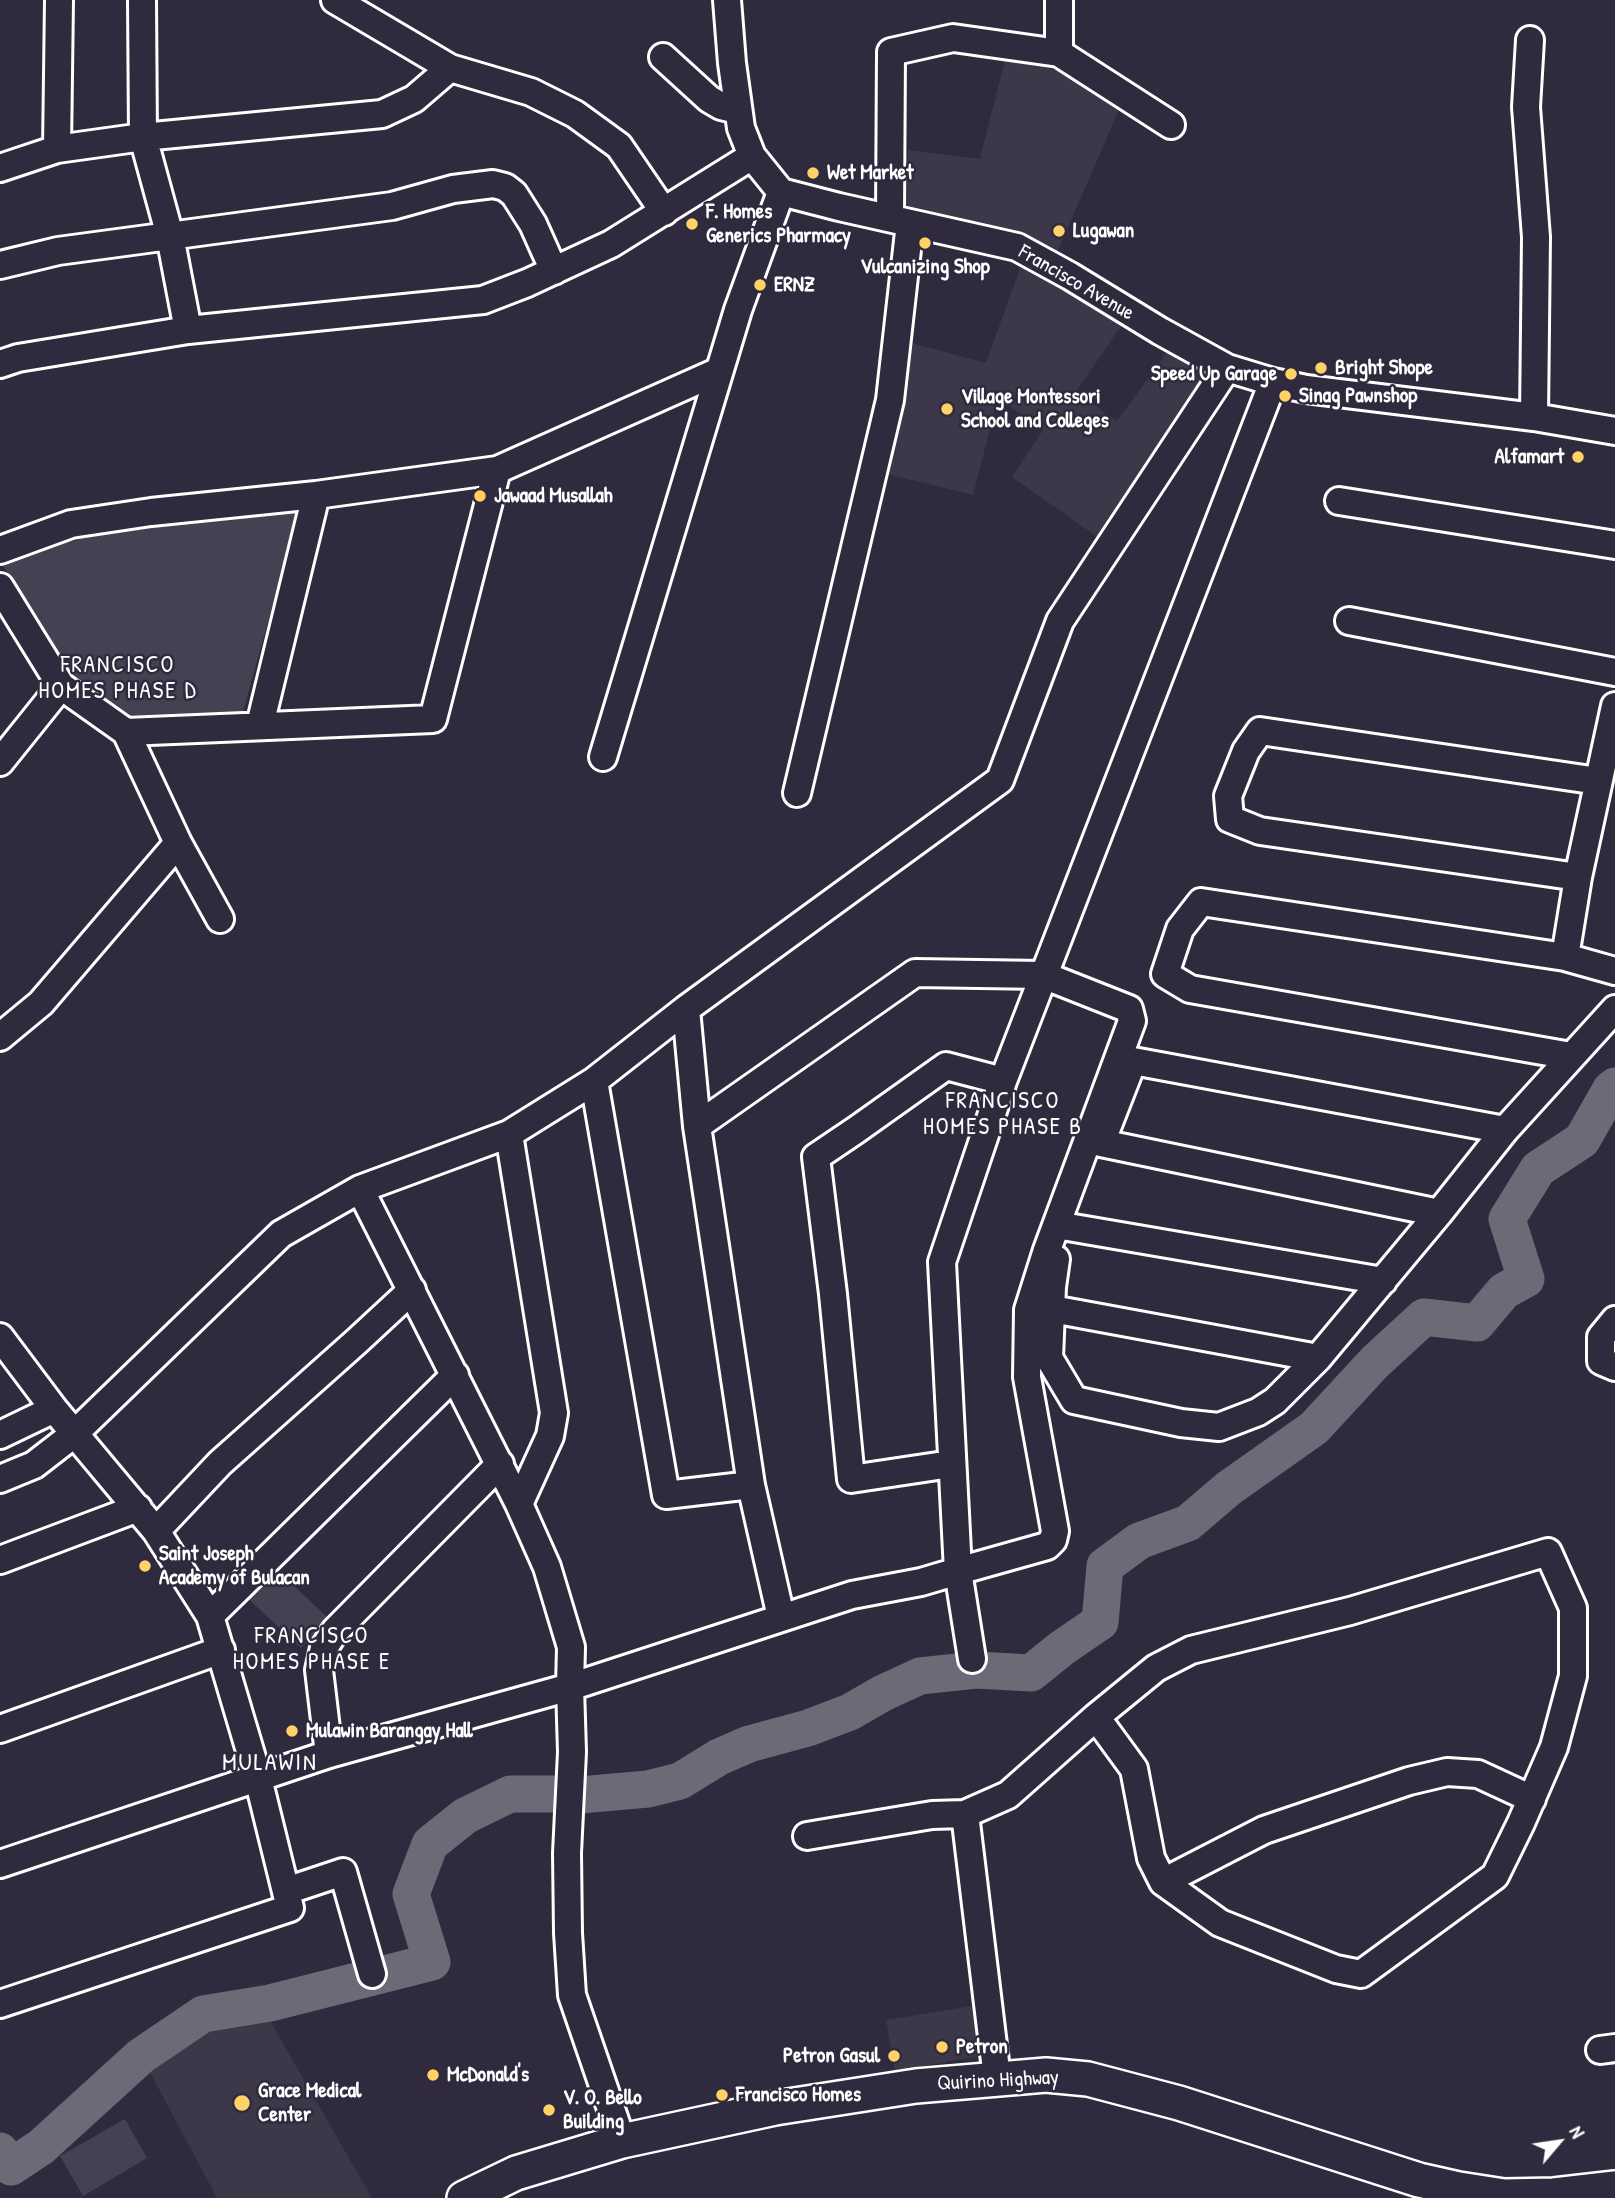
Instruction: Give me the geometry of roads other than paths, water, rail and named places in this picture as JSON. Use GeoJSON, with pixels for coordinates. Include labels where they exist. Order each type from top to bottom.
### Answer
{"type":"FeatureCollection","features":[{"type":"Feature","properties":{"kind":"main road","name":"Quirino Highway"},"geometry":{"type":"LineString","coordinates":[[464,2198],[516,2173],[622,2141],[775,2108],[916,2086],[1046,2075],[1088,2078],[1179,2103],[1419,2180],[1459,2189],[1504,2196],[1554,2195],[1615,2188]]}},
{"type":"Feature","properties":{"kind":"street"},"geometry":{"type":"LineString","coordinates":[[57,149],[59,0]]}},
{"type":"Feature","properties":{"kind":"street"},"geometry":{"type":"LineString","coordinates":[[142,0],[143,137],[170,236],[188,330]]}},
{"type":"Feature","properties":{"kind":"street"},"geometry":{"type":"LineString","coordinates":[[335,0],[450,68],[531,92],[575,114],[619,146],[664,212]]}},
{"type":"Feature","properties":{"kind":"street"},"geometry":{"type":"LineString","coordinates":[[1059,0],[1059,53]]}},
{"type":"Feature","properties":{"kind":"street"},"geometry":{"type":"LineString","coordinates":[[603,757],[738,310],[781,192],[752,156],[741,128],[721,4]]}},
{"type":"Feature","properties":{"kind":"street"},"geometry":{"type":"LineString","coordinates":[[797,793],[890,400],[900,220],[891,52],[953,38],[1059,53],[1171,125]]}},
{"type":"Feature","properties":{"kind":"street"},"geometry":{"type":"LineString","coordinates":[[1530,40],[1526,107],[1536,237],[1534,417]]}},
{"type":"Feature","properties":{"kind":"street"},"geometry":{"type":"LineString","coordinates":[[663,57],[709,99],[721,106],[738,110]]}},
{"type":"Feature","properties":{"kind":"street"},"geometry":{"type":"LineString","coordinates":[[0,168],[57,149],[143,137],[382,114],[414,99],[450,68]]}},
{"type":"Feature","properties":{"kind":"street"},"geometry":{"type":"LineString","coordinates":[[0,364],[18,358],[188,330],[483,300],[611,244],[752,156]]}},
{"type":"Feature","properties":{"kind":"street"},"geometry":{"type":"LineString","coordinates":[[0,265],[58,251],[392,206],[453,189],[493,184],[505,187],[514,194],[533,225],[554,271]]}},
{"type":"Feature","properties":{"kind":"street","name":"Francisco Avenue"},"geometry":{"type":"LineString","coordinates":[[781,192],[1017,247],[1227,368],[1273,382],[1306,389],[1534,417],[1615,431]]}},
{"type":"Feature","properties":{"kind":"street"},"geometry":{"type":"LineString","coordinates":[[0,1479],[34,1465],[74,1434],[281,1234],[360,1189],[509,1134],[593,1081],[686,1009],[1000,780],[1060,621],[1227,368]]}},
{"type":"Feature","properties":{"kind":"street"},"geometry":{"type":"LineString","coordinates":[[0,550],[71,524],[497,470],[719,371]]}},
{"type":"Feature","properties":{"kind":"street"},"geometry":{"type":"LineString","coordinates":[[972,1659],[958,1571],[942,1262],[1003,1081],[1273,382]]}},
{"type":"Feature","properties":{"kind":"street"},"geometry":{"type":"LineString","coordinates":[[125,732],[433,719],[497,470]]}},
{"type":"Feature","properties":{"kind":"street"},"geometry":{"type":"LineString","coordinates":[[260,726],[316,495]]}},
{"type":"Feature","properties":{"kind":"street"},"geometry":{"type":"LineString","coordinates":[[1339,501],[1615,545]]}},
{"type":"Feature","properties":{"kind":"street"},"geometry":{"type":"LineString","coordinates":[[0,587],[61,686],[125,732],[178,843],[220,919]]}},
{"type":"Feature","properties":{"kind":"street"},"geometry":{"type":"LineString","coordinates":[[1349,621],[1615,672]]}},
{"type":"Feature","properties":{"kind":"street"},"geometry":{"type":"LineString","coordinates":[[0,762],[61,686]]}},
{"type":"Feature","properties":{"kind":"street"},"geometry":{"type":"LineString","coordinates":[[1565,957],[1578,877],[1615,706]]}},
{"type":"Feature","properties":{"kind":"street"},"geometry":{"type":"LineString","coordinates":[[1578,877],[1260,831],[1230,818],[1228,796],[1246,751],[1260,731],[1598,781]]}},
{"type":"Feature","properties":{"kind":"street"},"geometry":{"type":"LineString","coordinates":[[0,1037],[41,1003],[178,843]]}},
{"type":"Feature","properties":{"kind":"street"},"geometry":{"type":"LineString","coordinates":[[1571,1056],[1189,989],[1165,974],[1180,929],[1201,902],[1565,957],[1615,971]]}},
{"type":"Feature","properties":{"kind":"street"},"geometry":{"type":"LineString","coordinates":[[0,1864],[329,1754],[570,1687],[852,1595],[921,1582],[1047,1545],[1053,1540],[1055,1531],[1027,1377],[1028,1310],[1132,1021],[1129,1009],[1043,975],[915,972],[697,1126]]}},
{"type":"Feature","properties":{"kind":"street"},"geometry":{"type":"LineString","coordinates":[[686,1009],[697,1126],[751,1485],[781,1617]]}},
{"type":"Feature","properties":{"kind":"street"},"geometry":{"type":"LineString","coordinates":[[1505,1130],[1133,1061],[1057,1256],[1049,1358],[1074,1400],[1181,1423],[1219,1427],[1258,1412],[1275,1401],[1318,1359],[1505,1130],[1615,1009]]}},
{"type":"Feature","properties":{"kind":"street"},"geometry":{"type":"LineString","coordinates":[[951,1464],[851,1479],[816,1157],[946,1066],[1003,1081]]}},
{"type":"Feature","properties":{"kind":"street"},"geometry":{"type":"LineString","coordinates":[[593,1081],[666,1495],[751,1485]]}},
{"type":"Feature","properties":{"kind":"street"},"geometry":{"type":"LineString","coordinates":[[509,1134],[554,1413],[550,1436],[519,1504]]}},
{"type":"Feature","properties":{"kind":"street"},"geometry":{"type":"LineString","coordinates":[[1101,1143],[1439,1213]]}},
{"type":"Feature","properties":{"kind":"street"},"geometry":{"type":"LineString","coordinates":[[360,1189],[519,1504],[547,1567],[572,1647],[572,1752],[567,1866],[572,1995],[622,2141]]}},
{"type":"Feature","properties":{"kind":"street"},"geometry":{"type":"LineString","coordinates":[[1068,1227],[1383,1281]]}},
{"type":"Feature","properties":{"kind":"street"},"geometry":{"type":"LineString","coordinates":[[156,1531],[220,1464],[412,1290]]}},
{"type":"Feature","properties":{"kind":"street"},"geometry":{"type":"LineString","coordinates":[[1052,1309],[1318,1359]]}},
{"type":"Feature","properties":{"kind":"street"},"geometry":{"type":"LineString","coordinates":[[1615,1320],[1601,1337],[1601,1361],[1615,1367]]}},
{"type":"Feature","properties":{"kind":"street"},"geometry":{"type":"LineString","coordinates":[[0,1337],[74,1434],[156,1531],[210,1616],[258,1777],[290,1908],[0,2004]]}},
{"type":"Feature","properties":{"kind":"street"},"geometry":{"type":"LineString","coordinates":[[210,1616],[455,1375]]}},
{"type":"Feature","properties":{"kind":"street"},"geometry":{"type":"LineString","coordinates":[[0,1435],[54,1409]]}},
{"type":"Feature","properties":{"kind":"street"},"geometry":{"type":"LineString","coordinates":[[329,1754],[319,1670],[324,1648],[334,1630],[500,1464]]}},
{"type":"Feature","properties":{"kind":"street"},"geometry":{"type":"LineString","coordinates":[[0,1560],[138,1508]]}},
{"type":"Feature","properties":{"kind":"street"},"geometry":{"type":"LineString","coordinates":[[807,1836],[932,1815],[965,1814],[1007,1795],[1096,1717],[1156,1668],[1191,1650],[1350,1612],[1548,1552],[1573,1608],[1573,1676],[1554,1747],[1495,1876],[1361,1974],[1336,1969],[1220,1923],[1163,1882],[1151,1858],[1134,1769],[1096,1717]]}},
{"type":"Feature","properties":{"kind":"street"},"geometry":{"type":"LineString","coordinates":[[0,1729],[221,1650]]}},
{"type":"Feature","properties":{"kind":"street"},"geometry":{"type":"LineString","coordinates":[[1163,1882],[1264,1830],[1409,1781],[1447,1772],[1478,1774],[1532,1799]]}},
{"type":"Feature","properties":{"kind":"street"},"geometry":{"type":"LineString","coordinates":[[965,1814],[997,2078]]}},
{"type":"Feature","properties":{"kind":"street"},"geometry":{"type":"LineString","coordinates":[[286,1891],[343,1872],[372,1974]]}},
{"type":"Feature","properties":{"kind":"waterway"},"geometry":{"type":"LineString","coordinates":[[580,1795],[648,1789],[680,1781],[719,1757],[749,1744],[808,1728],[850,1712],[920,1676],[976,1670],[1031,1673],[1100,1622],[1105,1566],[1139,1541],[1188,1523],[1229,1488],[1314,1428],[1375,1362],[1424,1317],[1477,1323],[1504,1291],[1526,1279],[1507,1219],[1538,1169],[1582,1140],[1615,1086]]}},
{"type":"Feature","properties":{"kind":"waterway"},"geometry":{"type":"LineString","coordinates":[[0,2151],[11,2167],[41,2147],[141,2056],[203,2014],[270,2003],[432,1962],[411,1894],[430,1844],[465,1816],[510,1794],[559,1794]]}},
{"type":"Feature","properties":{"kind":"place","name":"Wet Market"},"geometry":{"type":"Point","coordinates":[813,173]}},
{"type":"Feature","properties":{"kind":"place","name":"F. Homes Generics Pharmacy"},"geometry":{"type":"Point","coordinates":[692,224]}},
{"type":"Feature","properties":{"kind":"place","name":"Lugawan"},"geometry":{"type":"Point","coordinates":[1059,231]}},
{"type":"Feature","properties":{"kind":"place","name":"Vulcanizing Shop"},"geometry":{"type":"Point","coordinates":[925,243]}},
{"type":"Feature","properties":{"kind":"place","name":"ERNZ"},"geometry":{"type":"Point","coordinates":[760,285]}},
{"type":"Feature","properties":{"kind":"place","name":"Bright Shope"},"geometry":{"type":"Point","coordinates":[1321,368]}},
{"type":"Feature","properties":{"kind":"place","name":"Speed Up Garage"},"geometry":{"type":"Point","coordinates":[1291,374]}},
{"type":"Feature","properties":{"kind":"place","name":"Sinag Pawnshop"},"geometry":{"type":"Point","coordinates":[1285,396]}},
{"type":"Feature","properties":{"kind":"place","name":"Village Montessori School and Colleges"},"geometry":{"type":"Point","coordinates":[947,409]}},
{"type":"Feature","properties":{"kind":"place","name":"Alfamart"},"geometry":{"type":"Point","coordinates":[1578,457]}},
{"type":"Feature","properties":{"kind":"place","name":"Jawaad Musallah"},"geometry":{"type":"Point","coordinates":[480,496]}},
{"type":"Feature","properties":{"kind":"place","name":"Saint Joseph Academy of Bulacan"},"geometry":{"type":"Point","coordinates":[145,1566]}},
{"type":"Feature","properties":{"kind":"place","name":"Mulawin Barangay Hall"},"geometry":{"type":"Point","coordinates":[292,1731]}},
{"type":"Feature","properties":{"kind":"place","name":"Petron"},"geometry":{"type":"Point","coordinates":[942,2047]}},
{"type":"Feature","properties":{"kind":"place","name":"Petron Gasul"},"geometry":{"type":"Point","coordinates":[894,2056]}},
{"type":"Feature","properties":{"kind":"place","name":"McDonald's"},"geometry":{"type":"Point","coordinates":[433,2075]}},
{"type":"Feature","properties":{"kind":"place","name":"Francisco Homes"},"geometry":{"type":"Point","coordinates":[722,2095]}},
{"type":"Feature","properties":{"kind":"place","name":"Grace Medical Center"},"geometry":{"type":"Point","coordinates":[242,2103]}},
{"type":"Feature","properties":{"kind":"place","name":"V. O. Bello Building"},"geometry":{"type":"Point","coordinates":[549,2110]}},
{"type":"Feature","properties":{"kind":"district","name":"FRANCISCO HOMES PHASE D"},"geometry":{"type":"Point","coordinates":[118,679]}},
{"type":"Feature","properties":{"kind":"district","name":"FRANCISCO HOMES PHASE B"},"geometry":{"type":"Point","coordinates":[1003,1115]}},
{"type":"Feature","properties":{"kind":"district","name":"FRANCISCO HOMES PHASE E"},"geometry":{"type":"Point","coordinates":[312,1650]}},
{"type":"Feature","properties":{"kind":"district","name":"MULAWIN"},"geometry":{"type":"Point","coordinates":[270,1764]}}]}
